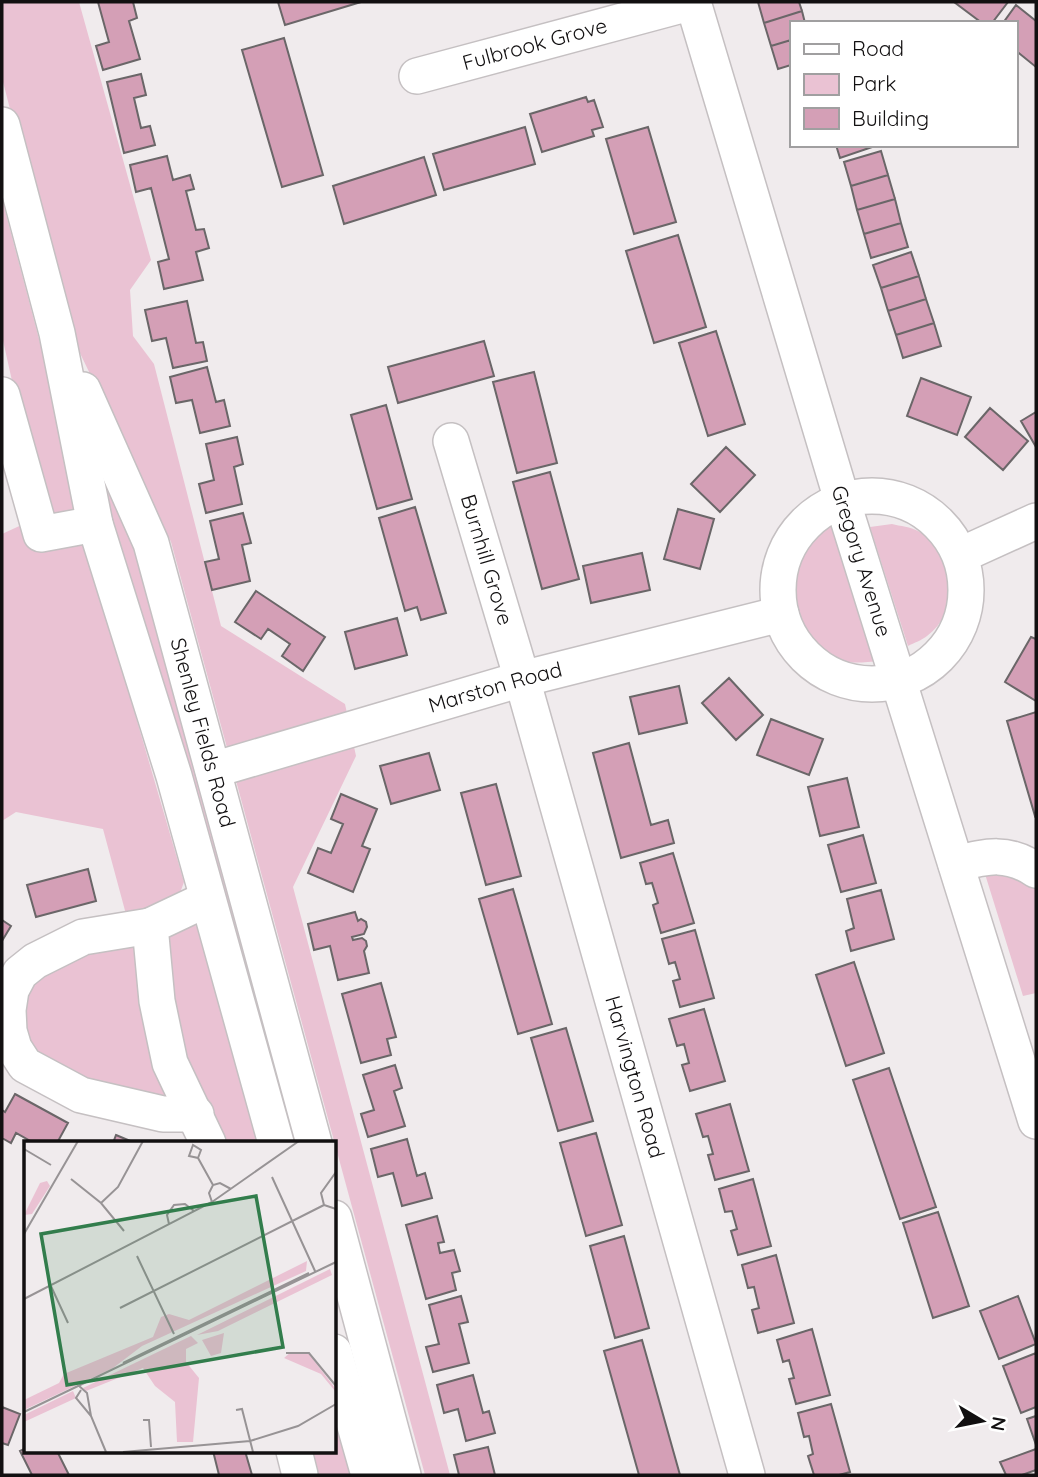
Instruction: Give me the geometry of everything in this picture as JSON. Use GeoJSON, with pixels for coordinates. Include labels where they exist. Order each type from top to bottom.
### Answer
{"type":"FeatureCollection","features":[{"type":"Feature","properties":{"kind":"street","name":"Fulbrook Grove"},"geometry":{"type":"LineString","coordinates":[[417,76],[693,2]]}},
{"type":"Feature","properties":{"kind":"street","name":"Gregory Avenue"},"geometry":{"type":"LineString","coordinates":[[693,2],[842,500],[956,864],[1024,1036],[1036,1121]]}},
{"type":"Feature","properties":{"kind":"street","name":"Shenley Fields Road"},"geometry":{"type":"LineString","coordinates":[[2,125],[57,333],[95,524],[174,776],[275,1141]]}},
{"type":"Feature","properties":{"kind":"street","name":"Shenley Fields Road"},"geometry":{"type":"LineString","coordinates":[[57,333],[151,543],[313,1141]]}},
{"type":"Feature","properties":{"kind":"street"},"geometry":{"type":"LineString","coordinates":[[2,395],[41,534],[95,524]]}},
{"type":"Feature","properties":{"kind":"street","name":"Burnhill Grove"},"geometry":{"type":"LineString","coordinates":[[451,441],[522,679]]}},
{"type":"Feature","properties":{"kind":"street"},"geometry":{"type":"LineString","coordinates":[[870,495],[899,499],[925,511],[946,530],[961,555],[967,599],[957,631],[938,658],[920,671],[900,680],[870,685],[840,679],[813,664],[793,642],[781,614],[778,585],[783,558],[792,541],[817,513],[842,500],[870,495]]}},
{"type":"Feature","properties":{"kind":"street"},"geometry":{"type":"LineString","coordinates":[[961,555],[1036,521]]}},
{"type":"Feature","properties":{"kind":"street","name":"Marston Road"},"geometry":{"type":"LineString","coordinates":[[213,770],[522,679],[781,614]]}},
{"type":"Feature","properties":{"kind":"street","name":"Harvington Road"},"geometry":{"type":"LineString","coordinates":[[522,679],[747,1475]]}},
{"type":"Feature","properties":{"kind":"street"},"geometry":{"type":"LineString","coordinates":[[956,864],[989,856],[1020,859],[1036,870]]}},
{"type":"Feature","properties":{"kind":"street"},"geometry":{"type":"LineString","coordinates":[[202,1128],[163,1114],[81,1095],[25,1065],[14,1048],[9,1031],[8,1010],[11,990],[20,973],[35,961],[83,937],[150,926],[207,898]]}},
{"type":"Feature","properties":{"kind":"street"},"geometry":{"type":"LineString","coordinates":[[150,926],[158,1001],[170,1063],[202,1128]]}},
{"type":"Feature","properties":{"kind":"street"},"geometry":{"type":"LineString","coordinates":[[336,1225],[403,1475]]}},
{"type":"Feature","properties":{"kind":"street"},"geometry":{"type":"LineString","coordinates":[[336,1359],[369,1475]]}},
{"type":"Feature","properties":{"kind":"street"},"geometry":{"type":"LineString","coordinates":[[293,1452],[300,1475]]}},
{"type":"Feature","properties":{"kind":"green space"},"geometry":{"type":"Polygon","coordinates":[[[2,2],[79,2],[151,260],[130,290],[133,336],[154,364],[221,626],[345,704],[356,756],[293,887],[450,1475],[425,1475],[171,542],[65,322],[2,78],[2,2]]]}},
{"type":"Feature","properties":{"kind":"green space"},"geometry":{"type":"Polygon","coordinates":[[[2,199],[43,354],[91,563],[184,882],[180,893],[127,918],[103,829],[16,812],[2,821],[2,534],[28,522],[40,506],[2,336],[2,199]]]}},
{"type":"Feature","properties":{"kind":"green space"},"geometry":{"type":"Polygon","coordinates":[[[110,476],[144,571],[300,1141],[285,1141],[101,480],[110,476]]]}},
{"type":"Feature","properties":{"kind":"green space"},"geometry":{"type":"Polygon","coordinates":[[[834,521],[879,661],[846,662],[827,654],[803,633],[790,604],[790,573],[798,551],[817,532],[834,521]]]}},
{"type":"Feature","properties":{"kind":"green space"},"geometry":{"type":"Polygon","coordinates":[[[892,524],[915,530],[931,540],[948,566],[951,581],[946,611],[938,625],[925,637],[908,646],[870,527],[892,524]]]}},
{"type":"Feature","properties":{"kind":"green space"},"geometry":{"type":"Polygon","coordinates":[[[985,874],[1015,875],[1036,882],[1036,993],[1023,996],[985,874]]]}},
{"type":"Feature","properties":{"kind":"green space"},"geometry":{"type":"Polygon","coordinates":[[[184,923],[199,926],[260,1141],[218,1141],[184,1064],[163,940],[184,923]]]}},
{"type":"Feature","properties":{"kind":"green space"},"geometry":{"type":"Polygon","coordinates":[[[135,940],[170,1102],[136,1103],[34,1058],[17,1035],[24,989],[49,964],[135,940]]]}},
{"type":"Feature","properties":{"kind":"green space"},"geometry":{"type":"Polygon","coordinates":[[[336,1407],[356,1475],[316,1475],[309,1452],[336,1452],[336,1407]]]}},
{"type":"Feature","properties":{"kind":"building"},"geometry":{"type":"Polygon","coordinates":[[[98,2],[133,2],[137,18],[129,21],[140,59],[103,70],[96,46],[109,42],[98,2]]]}},
{"type":"Feature","properties":{"kind":"building"},"geometry":{"type":"Polygon","coordinates":[[[278,2],[361,2],[285,25],[278,2]]]}},
{"type":"Feature","properties":{"kind":"building"},"geometry":{"type":"Polygon","coordinates":[[[758,2],[799,2],[802,11],[764,23],[758,2]]]}},
{"type":"Feature","properties":{"kind":"building"},"geometry":{"type":"Polygon","coordinates":[[[954,2],[1008,2],[994,21],[979,21],[954,2]]]}},
{"type":"Feature","properties":{"kind":"building"},"geometry":{"type":"Polygon","coordinates":[[[1016,5],[1036,21],[1036,67],[1017,52],[1017,21],[1004,21],[1016,5]]]}},
{"type":"Feature","properties":{"kind":"building"},"geometry":{"type":"Polygon","coordinates":[[[802,11],[804,21],[790,21],[790,40],[771,46],[764,23],[802,11]]]}},
{"type":"Feature","properties":{"kind":"building"},"geometry":{"type":"Polygon","coordinates":[[[284,38],[323,175],[282,187],[242,50],[284,38]]]}},
{"type":"Feature","properties":{"kind":"building"},"geometry":{"type":"Polygon","coordinates":[[[790,40],[790,65],[778,69],[771,46],[790,40]]]}},
{"type":"Feature","properties":{"kind":"building"},"geometry":{"type":"Polygon","coordinates":[[[141,74],[146,95],[134,98],[141,128],[150,126],[155,145],[124,153],[107,82],[141,74]]]}},
{"type":"Feature","properties":{"kind":"building"},"geometry":{"type":"Polygon","coordinates":[[[586,97],[588,102],[594,100],[603,127],[592,130],[594,136],[542,152],[530,114],[586,97]]]}},
{"type":"Feature","properties":{"kind":"building"},"geometry":{"type":"Polygon","coordinates":[[[525,127],[535,164],[444,190],[433,154],[525,127]]]}},
{"type":"Feature","properties":{"kind":"building"},"geometry":{"type":"Polygon","coordinates":[[[648,127],[676,222],[634,234],[606,139],[648,127]]]}},
{"type":"Feature","properties":{"kind":"building"},"geometry":{"type":"Polygon","coordinates":[[[837,147],[872,147],[840,158],[837,147]]]}},
{"type":"Feature","properties":{"kind":"building"},"geometry":{"type":"Polygon","coordinates":[[[881,151],[888,175],[851,186],[844,162],[881,151]]]}},
{"type":"Feature","properties":{"kind":"building"},"geometry":{"type":"Polygon","coordinates":[[[167,156],[173,180],[190,175],[194,189],[186,191],[196,230],[204,229],[209,248],[196,252],[203,280],[164,289],[158,262],[169,259],[151,188],[136,192],[130,165],[167,156]]]}},
{"type":"Feature","properties":{"kind":"building"},"geometry":{"type":"Polygon","coordinates":[[[424,157],[436,195],[344,224],[333,186],[424,157]]]}},
{"type":"Feature","properties":{"kind":"building"},"geometry":{"type":"Polygon","coordinates":[[[888,175],[895,199],[857,210],[851,186],[888,175]]]}},
{"type":"Feature","properties":{"kind":"building"},"geometry":{"type":"Polygon","coordinates":[[[895,199],[901,223],[864,234],[857,210],[895,199]]]}},
{"type":"Feature","properties":{"kind":"building"},"geometry":{"type":"Polygon","coordinates":[[[901,223],[908,247],[871,258],[864,234],[901,223]]]}},
{"type":"Feature","properties":{"kind":"building"},"geometry":{"type":"Polygon","coordinates":[[[678,235],[706,327],[654,343],[626,251],[678,235]]]}},
{"type":"Feature","properties":{"kind":"building"},"geometry":{"type":"Polygon","coordinates":[[[911,252],[919,276],[881,288],[873,265],[911,252]]]}},
{"type":"Feature","properties":{"kind":"building"},"geometry":{"type":"Polygon","coordinates":[[[919,276],[926,299],[888,311],[881,288],[919,276]]]}},
{"type":"Feature","properties":{"kind":"building"},"geometry":{"type":"Polygon","coordinates":[[[926,299],[934,323],[896,335],[888,311],[926,299]]]}},
{"type":"Feature","properties":{"kind":"building"},"geometry":{"type":"Polygon","coordinates":[[[187,301],[196,343],[203,342],[207,361],[173,368],[166,338],[152,341],[145,310],[187,301]]]}},
{"type":"Feature","properties":{"kind":"building"},"geometry":{"type":"Polygon","coordinates":[[[934,323],[941,346],[903,358],[896,335],[934,323]]]}},
{"type":"Feature","properties":{"kind":"building"},"geometry":{"type":"Polygon","coordinates":[[[716,331],[745,424],[708,436],[679,343],[716,331]]]}},
{"type":"Feature","properties":{"kind":"building"},"geometry":{"type":"Polygon","coordinates":[[[484,341],[494,376],[398,403],[388,367],[484,341]]]}},
{"type":"Feature","properties":{"kind":"building"},"geometry":{"type":"Polygon","coordinates":[[[207,367],[216,402],[224,400],[230,426],[200,433],[192,400],[176,403],[170,377],[207,367]]]}},
{"type":"Feature","properties":{"kind":"building"},"geometry":{"type":"Polygon","coordinates":[[[534,372],[557,463],[517,473],[493,382],[534,372]]]}},
{"type":"Feature","properties":{"kind":"building"},"geometry":{"type":"Polygon","coordinates":[[[921,378],[971,397],[957,435],[907,416],[921,378]]]}},
{"type":"Feature","properties":{"kind":"building"},"geometry":{"type":"Polygon","coordinates":[[[386,405],[412,499],[377,509],[351,415],[386,405]]]}},
{"type":"Feature","properties":{"kind":"building"},"geometry":{"type":"Polygon","coordinates":[[[990,408],[1028,441],[1003,470],[965,437],[990,408]]]}},
{"type":"Feature","properties":{"kind":"building"},"geometry":{"type":"Polygon","coordinates":[[[1036,412],[1036,447],[1021,421],[1036,412]]]}},
{"type":"Feature","properties":{"kind":"building"},"geometry":{"type":"Polygon","coordinates":[[[237,437],[243,464],[234,467],[242,504],[206,513],[199,484],[214,480],[206,444],[237,437]]]}},
{"type":"Feature","properties":{"kind":"building"},"geometry":{"type":"Polygon","coordinates":[[[726,447],[755,475],[720,512],[691,484],[726,447]]]}},
{"type":"Feature","properties":{"kind":"building"},"geometry":{"type":"Polygon","coordinates":[[[550,472],[579,579],[542,589],[513,482],[550,472]]]}},
{"type":"Feature","properties":{"kind":"building"},"geometry":{"type":"Polygon","coordinates":[[[415,507],[446,613],[421,620],[417,607],[405,611],[379,518],[415,507]]]}},
{"type":"Feature","properties":{"kind":"building"},"geometry":{"type":"Polygon","coordinates":[[[678,509],[714,519],[700,569],[664,559],[678,509]]]}},
{"type":"Feature","properties":{"kind":"building"},"geometry":{"type":"Polygon","coordinates":[[[243,513],[251,543],[242,545],[250,581],[212,590],[205,562],[219,559],[210,521],[243,513]]]}},
{"type":"Feature","properties":{"kind":"building"},"geometry":{"type":"Polygon","coordinates":[[[642,553],[650,590],[591,603],[583,566],[642,553]]]}},
{"type":"Feature","properties":{"kind":"building"},"geometry":{"type":"Polygon","coordinates":[[[256,591],[325,637],[303,671],[282,656],[290,644],[268,629],[261,639],[235,622],[256,591]]]}},
{"type":"Feature","properties":{"kind":"building"},"geometry":{"type":"Polygon","coordinates":[[[397,618],[407,655],[355,669],[345,632],[397,618]]]}},
{"type":"Feature","properties":{"kind":"building"},"geometry":{"type":"Polygon","coordinates":[[[1031,637],[1036,639],[1036,701],[1005,682],[1031,637]]]}},
{"type":"Feature","properties":{"kind":"building"},"geometry":{"type":"Polygon","coordinates":[[[729,678],[763,715],[736,740],[702,703],[729,678]]]}},
{"type":"Feature","properties":{"kind":"building"},"geometry":{"type":"Polygon","coordinates":[[[679,686],[687,723],[639,734],[630,697],[679,686]]]}},
{"type":"Feature","properties":{"kind":"building"},"geometry":{"type":"Polygon","coordinates":[[[1036,712],[1036,815],[1035,816],[1007,721],[1036,712]]]}},
{"type":"Feature","properties":{"kind":"building"},"geometry":{"type":"Polygon","coordinates":[[[771,719],[823,739],[809,775],[757,755],[771,719]]]}},
{"type":"Feature","properties":{"kind":"building"},"geometry":{"type":"Polygon","coordinates":[[[629,743],[651,825],[668,820],[674,843],[621,858],[593,753],[629,743]]]}},
{"type":"Feature","properties":{"kind":"building"},"geometry":{"type":"Polygon","coordinates":[[[429,753],[440,790],[391,804],[380,766],[429,753]]]}},
{"type":"Feature","properties":{"kind":"building"},"geometry":{"type":"Polygon","coordinates":[[[847,778],[859,827],[820,836],[808,787],[847,778]]]}},
{"type":"Feature","properties":{"kind":"building"},"geometry":{"type":"Polygon","coordinates":[[[496,784],[521,876],[486,885],[461,793],[496,784]]]}},
{"type":"Feature","properties":{"kind":"building"},"geometry":{"type":"Polygon","coordinates":[[[341,794],[377,809],[362,846],[370,849],[353,892],[308,873],[318,848],[331,853],[343,824],[331,819],[341,794]]]}},
{"type":"Feature","properties":{"kind":"building"},"geometry":{"type":"Polygon","coordinates":[[[863,835],[876,883],[841,892],[828,845],[863,835]]]}},
{"type":"Feature","properties":{"kind":"building"},"geometry":{"type":"Polygon","coordinates":[[[673,853],[694,923],[661,933],[653,905],[658,903],[652,883],[646,884],[640,863],[673,853]]]}},
{"type":"Feature","properties":{"kind":"building"},"geometry":{"type":"Polygon","coordinates":[[[88,869],[96,901],[36,917],[27,885],[88,869]]]}},
{"type":"Feature","properties":{"kind":"building"},"geometry":{"type":"Polygon","coordinates":[[[513,889],[552,1024],[518,1034],[479,899],[513,889]]]}},
{"type":"Feature","properties":{"kind":"building"},"geometry":{"type":"Polygon","coordinates":[[[881,890],[894,939],[851,951],[846,931],[854,928],[847,899],[881,890]]]}},
{"type":"Feature","properties":{"kind":"building"},"geometry":{"type":"Polygon","coordinates":[[[355,912],[358,921],[361,919],[366,922],[367,927],[364,934],[352,937],[353,940],[362,938],[366,941],[364,951],[369,973],[338,980],[330,946],[314,950],[308,924],[355,912]]]}},
{"type":"Feature","properties":{"kind":"building"},"geometry":{"type":"Polygon","coordinates":[[[2,920],[11,926],[2,941],[2,920]]]}},
{"type":"Feature","properties":{"kind":"building"},"geometry":{"type":"Polygon","coordinates":[[[695,930],[714,998],[680,1007],[673,981],[680,979],[675,962],[669,964],[662,939],[695,930]]]}},
{"type":"Feature","properties":{"kind":"building"},"geometry":{"type":"Polygon","coordinates":[[[854,962],[884,1053],[846,1066],[816,975],[854,962]]]}},
{"type":"Feature","properties":{"kind":"building"},"geometry":{"type":"Polygon","coordinates":[[[381,983],[396,1037],[387,1039],[391,1055],[361,1063],[342,994],[381,983]]]}},
{"type":"Feature","properties":{"kind":"building"},"geometry":{"type":"Polygon","coordinates":[[[704,1009],[725,1081],[690,1091],[682,1065],[689,1063],[684,1044],[677,1046],[669,1019],[704,1009]]]}},
{"type":"Feature","properties":{"kind":"building"},"geometry":{"type":"Polygon","coordinates":[[[566,1028],[593,1121],[558,1131],[531,1038],[566,1028]]]}},
{"type":"Feature","properties":{"kind":"building"},"geometry":{"type":"Polygon","coordinates":[[[395,1065],[402,1088],[394,1091],[405,1126],[368,1137],[361,1114],[374,1110],[363,1075],[395,1065]]]}},
{"type":"Feature","properties":{"kind":"building"},"geometry":{"type":"Polygon","coordinates":[[[889,1068],[936,1207],[900,1219],[853,1080],[889,1068]]]}},
{"type":"Feature","properties":{"kind":"building"},"geometry":{"type":"Polygon","coordinates":[[[15,1094],[68,1123],[58,1141],[30,1141],[16,1133],[11,1143],[2,1138],[2,1110],[5,1112],[15,1094]]]}},
{"type":"Feature","properties":{"kind":"building"},"geometry":{"type":"Polygon","coordinates":[[[730,1104],[749,1171],[715,1180],[708,1155],[713,1154],[708,1136],[703,1137],[696,1114],[730,1104]]]}},
{"type":"Feature","properties":{"kind":"building"},"geometry":{"type":"Polygon","coordinates":[[[596,1133],[622,1225],[586,1236],[560,1143],[596,1133]]]}},
{"type":"Feature","properties":{"kind":"building"},"geometry":{"type":"Polygon","coordinates":[[[116,1135],[130,1141],[114,1141],[116,1135]]]}},
{"type":"Feature","properties":{"kind":"building"},"geometry":{"type":"Polygon","coordinates":[[[407,1139],[417,1176],[425,1173],[432,1198],[402,1206],[393,1173],[378,1177],[371,1149],[407,1139]]]}},
{"type":"Feature","properties":{"kind":"building"},"geometry":{"type":"Polygon","coordinates":[[[753,1179],[771,1246],[738,1255],[731,1231],[737,1229],[732,1211],[725,1212],[719,1189],[753,1179]]]}},
{"type":"Feature","properties":{"kind":"building"},"geometry":{"type":"Polygon","coordinates":[[[938,1212],[969,1306],[933,1318],[903,1223],[938,1212]]]}},
{"type":"Feature","properties":{"kind":"building"},"geometry":{"type":"Polygon","coordinates":[[[437,1216],[444,1242],[438,1243],[440,1253],[454,1250],[460,1271],[452,1273],[456,1290],[426,1299],[406,1225],[437,1216]]]}},
{"type":"Feature","properties":{"kind":"building"},"geometry":{"type":"Polygon","coordinates":[[[624,1236],[649,1328],[615,1338],[590,1246],[624,1236]]]}},
{"type":"Feature","properties":{"kind":"building"},"geometry":{"type":"Polygon","coordinates":[[[776,1255],[794,1323],[758,1333],[752,1310],[759,1308],[754,1287],[748,1288],[742,1265],[776,1255]]]}},
{"type":"Feature","properties":{"kind":"building"},"geometry":{"type":"Polygon","coordinates":[[[461,1296],[468,1322],[459,1324],[469,1363],[433,1372],[426,1347],[439,1344],[429,1305],[461,1296]]]}},
{"type":"Feature","properties":{"kind":"building"},"geometry":{"type":"Polygon","coordinates":[[[1018,1296],[1036,1344],[999,1359],[980,1311],[1018,1296]]]}},
{"type":"Feature","properties":{"kind":"building"},"geometry":{"type":"Polygon","coordinates":[[[812,1329],[830,1395],[796,1404],[789,1379],[794,1378],[789,1360],[783,1362],[777,1340],[812,1329]]]}},
{"type":"Feature","properties":{"kind":"building"},"geometry":{"type":"Polygon","coordinates":[[[642,1340],[680,1475],[639,1475],[604,1351],[642,1340]]]}},
{"type":"Feature","properties":{"kind":"building"},"geometry":{"type":"Polygon","coordinates":[[[1036,1353],[1036,1407],[1021,1413],[1003,1366],[1036,1353]]]}},
{"type":"Feature","properties":{"kind":"building"},"geometry":{"type":"Polygon","coordinates":[[[473,1375],[483,1413],[489,1411],[495,1433],[466,1441],[458,1409],[444,1413],[437,1385],[473,1375]]]}},
{"type":"Feature","properties":{"kind":"building"},"geometry":{"type":"Polygon","coordinates":[[[831,1404],[850,1472],[814,1475],[808,1456],[813,1454],[809,1436],[804,1437],[798,1413],[831,1404]]]}},
{"type":"Feature","properties":{"kind":"building"},"geometry":{"type":"Polygon","coordinates":[[[2,1407],[20,1414],[8,1445],[2,1443],[2,1407]]]}},
{"type":"Feature","properties":{"kind":"building"},"geometry":{"type":"Polygon","coordinates":[[[1036,1416],[1036,1445],[1027,1419],[1036,1416]]]}},
{"type":"Feature","properties":{"kind":"building"},"geometry":{"type":"Polygon","coordinates":[[[488,1447],[495,1475],[459,1475],[454,1455],[488,1447]]]}},
{"type":"Feature","properties":{"kind":"building"},"geometry":{"type":"Polygon","coordinates":[[[24,1449],[24,1452],[58,1452],[69,1475],[32,1475],[20,1451],[24,1449]]]}},
{"type":"Feature","properties":{"kind":"building"},"geometry":{"type":"Polygon","coordinates":[[[1036,1449],[1036,1470],[1022,1475],[1006,1475],[1000,1462],[1036,1449]]]}},
{"type":"Feature","properties":{"kind":"building"},"geometry":{"type":"Polygon","coordinates":[[[213,1452],[245,1452],[252,1475],[219,1475],[213,1452]]]}}]}
